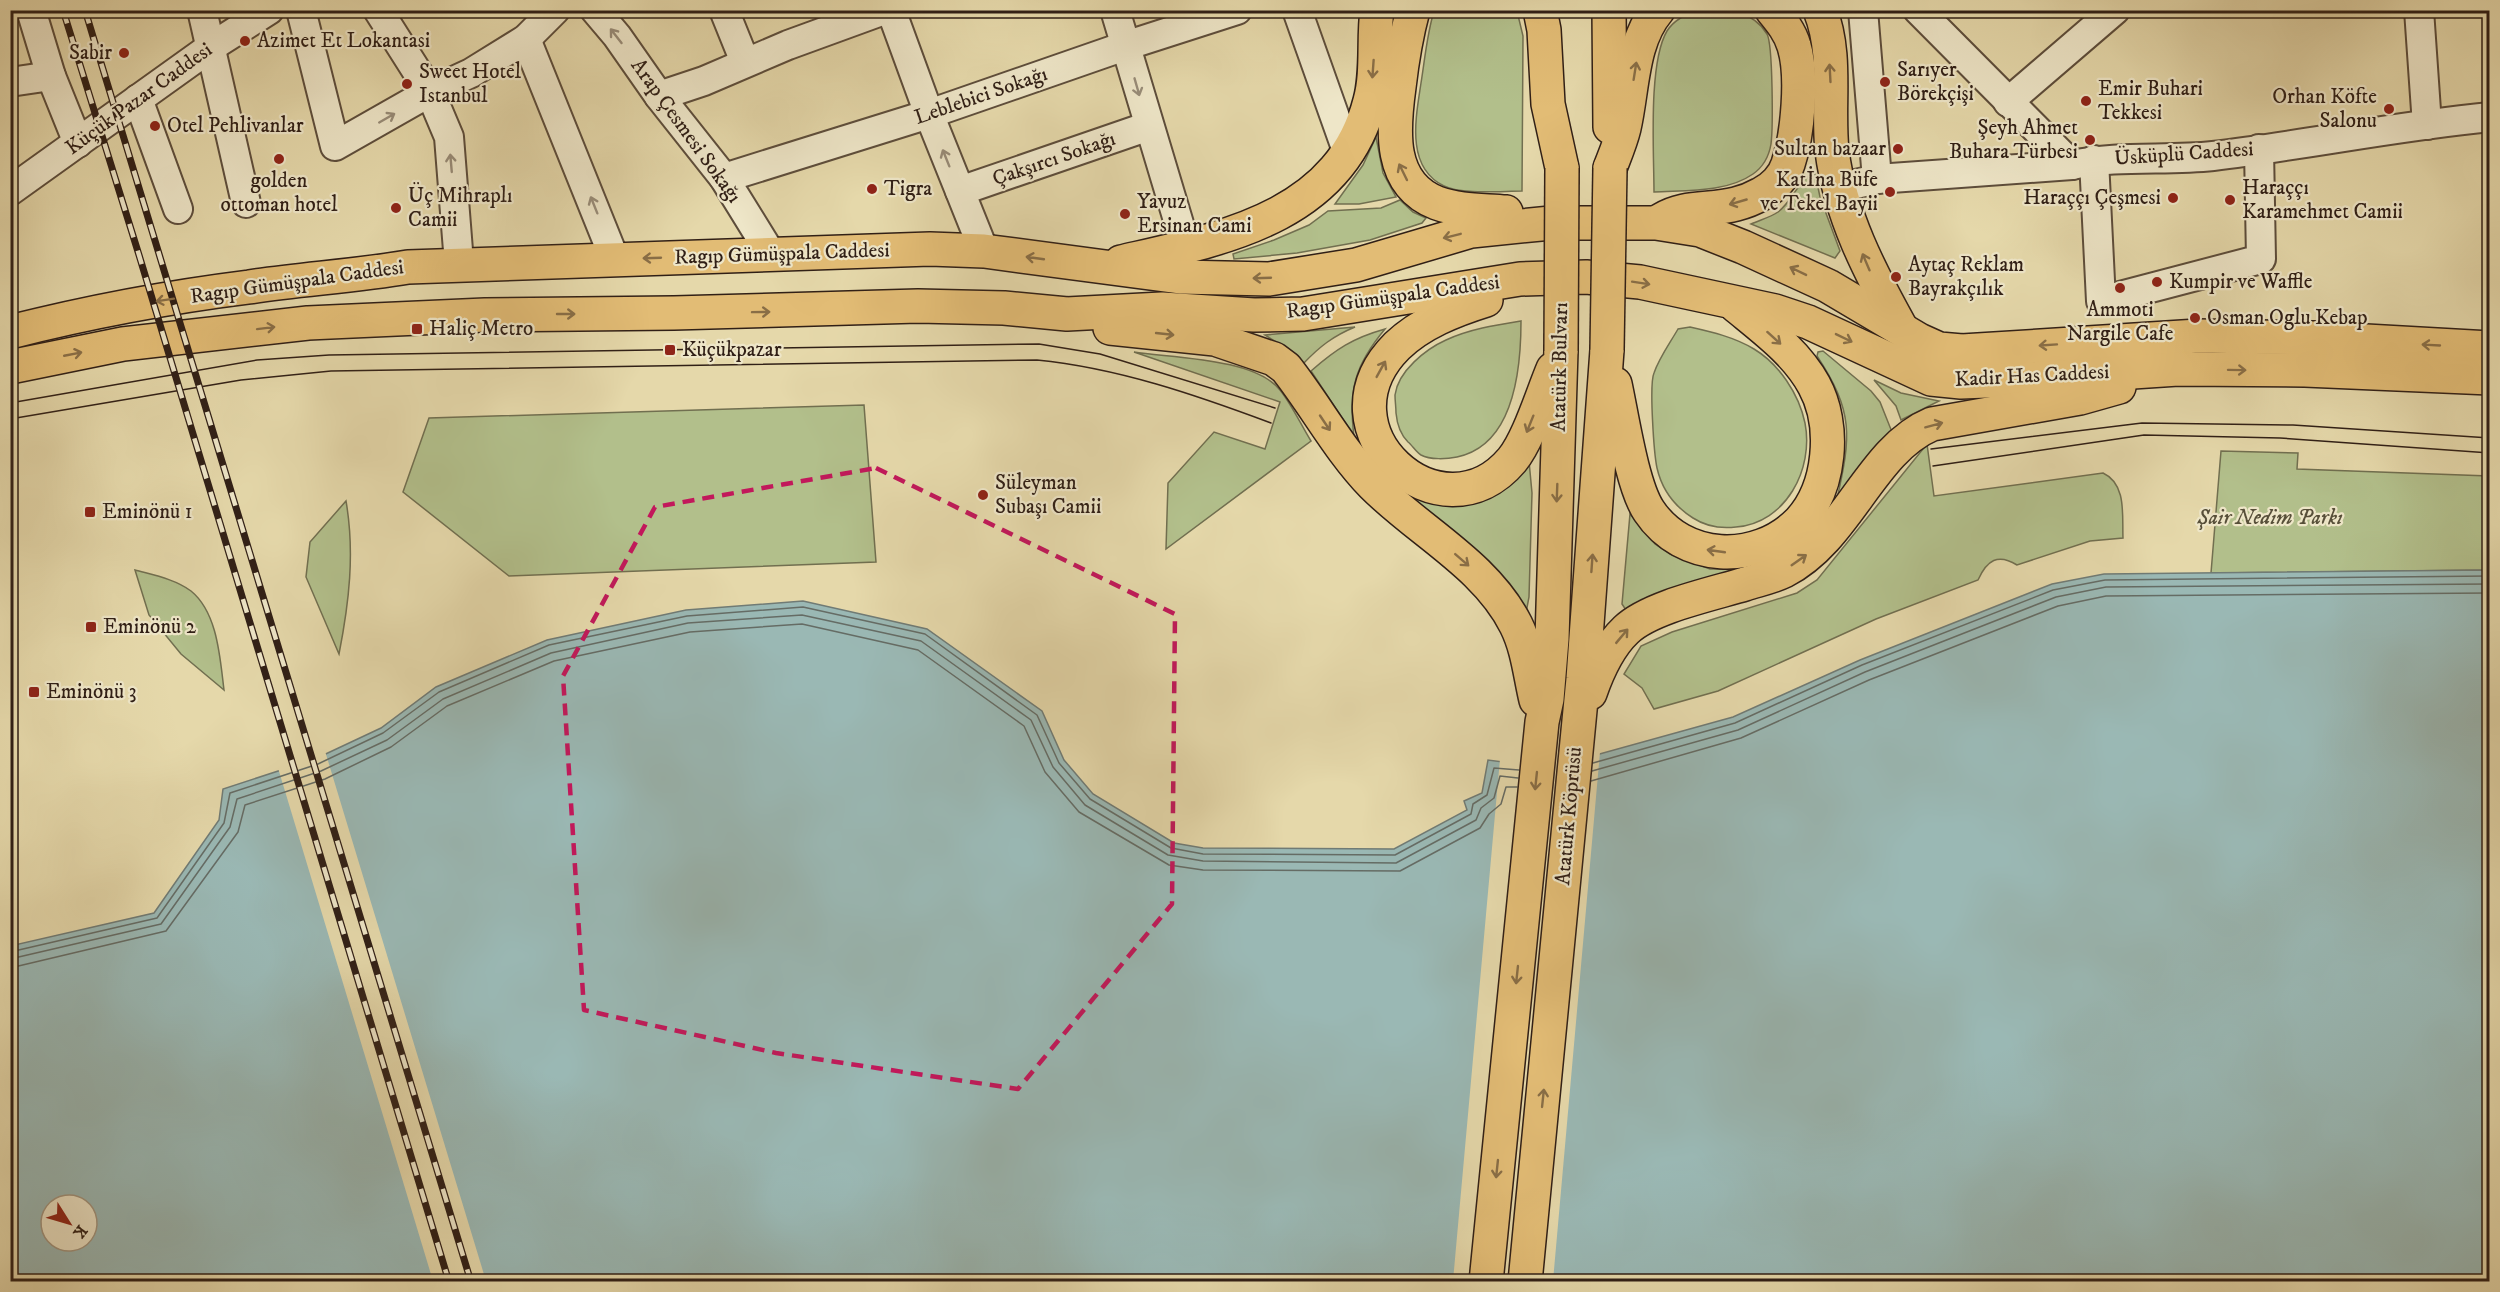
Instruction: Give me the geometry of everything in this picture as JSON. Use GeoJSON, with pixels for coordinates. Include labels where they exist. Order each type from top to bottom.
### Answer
{"type":"FeatureCollection","features":[{"type":"Feature","properties":{"kind":"main road"},"geometry":{"type":"LineString","coordinates":[[1093,267],[1236,234],[1274,218],[1309,195],[1333,172],[1361,129],[1371,99],[1377,10]]}},
{"type":"Feature","properties":{"kind":"main road"},"geometry":{"type":"LineString","coordinates":[[1413,10],[1406,36],[1395,114],[1395,145],[1399,164],[1406,179],[1413,188],[1437,203],[1463,210],[1526,215],[1551,223]]}},
{"type":"Feature","properties":{"kind":"main road"},"geometry":{"type":"LineString","coordinates":[[1540,10],[1544,30],[1548,104],[1562,168]]}},
{"type":"Feature","properties":{"kind":"main road","name":"Atatürk Bulvarı"},"geometry":{"type":"LineString","coordinates":[[1542,722],[1547,699],[1552,639],[1561,351],[1564,10]]}},
{"type":"Feature","properties":{"kind":"main road"},"geometry":{"type":"LineString","coordinates":[[1609,10],[1610,168],[1607,350],[1640,496],[1649,511],[1660,524],[1682,541],[1704,550],[1729,553],[1756,549],[1776,539],[1799,521],[1816,497],[1824,470],[1827,440],[1825,411],[1814,385],[1791,353],[1729,300]]}},
{"type":"Feature","properties":{"kind":"main road"},"geometry":{"type":"LineString","coordinates":[[1610,168],[1624,130],[1639,48],[1647,24],[1658,10]]}},
{"type":"Feature","properties":{"kind":"main road"},"geometry":{"type":"LineString","coordinates":[[1656,223],[1674,212],[1736,204],[1763,193],[1778,182],[1788,165],[1794,132],[1798,77],[1794,46],[1786,29],[1772,10]]}},
{"type":"Feature","properties":{"kind":"main road"},"geometry":{"type":"LineString","coordinates":[[1820,10],[1829,39],[1832,149],[1838,188],[1867,267],[1904,332]]}},
{"type":"Feature","properties":{"kind":"main road","name":"Kadir Has Caddesi"},"geometry":{"type":"LineString","coordinates":[[1551,223],[1656,223],[1700,230],[1780,262],[1828,286],[1904,332],[1939,348],[1962,351],[2198,336],[2313,338],[2490,348]]}},
{"type":"Feature","properties":{"kind":"main road","name":"Ragıp Gümüşpala Caddesi"},"geometry":{"type":"LineString","coordinates":[[10,332],[135,304],[250,286],[459,263],[930,249],[984,251],[1180,277],[1269,279],[1356,265],[1471,231],[1551,223]]}},
{"type":"Feature","properties":{"kind":"main road","name":"Kadir Has Caddesi"},"geometry":{"type":"LineString","coordinates":[[1520,279],[1586,277],[1640,282],[1775,310],[1808,322],[1931,379],[1961,382],[2178,369],[2305,370],[2490,378]]}},
{"type":"Feature","properties":{"kind":"main road"},"geometry":{"type":"LineString","coordinates":[[1520,279],[1494,297],[1442,316],[1398,345],[1386,359],[1377,374],[1369,412],[1383,453],[1398,470],[1415,481],[1441,488],[1467,488],[1490,478],[1510,462],[1521,447],[1561,351]]}},
{"type":"Feature","properties":{"kind":"main road","name":"Ragıp Gümüşpala Caddesi"},"geometry":{"type":"LineString","coordinates":[[10,367],[123,344],[308,323],[485,315],[697,313],[918,306],[1004,308],[1067,314],[1162,309],[1254,315],[1303,314],[1520,279]]}},
{"type":"Feature","properties":{"kind":"main road"},"geometry":{"type":"LineString","coordinates":[[1067,314],[1114,329],[1215,339],[1274,359],[1286,368],[1350,459],[1374,486],[1465,563],[1499,598],[1516,624],[1522,640],[1542,722]]}},
{"type":"Feature","properties":{"kind":"main road","name":"Atatürk Köprüsü"},"geometry":{"type":"LineString","coordinates":[[1525,1281],[1590,598],[1607,350]]}},
{"type":"Feature","properties":{"kind":"main road"},"geometry":{"type":"LineString","coordinates":[[1577,725],[1599,668],[1627,629],[1661,610],[1784,571],[1809,553],[1829,533],[1891,454],[1917,430],[1932,424],[2080,398],[2178,369]]}},
{"type":"Feature","properties":{"kind":"main road","name":"Atatürk Köprüsü"},"geometry":{"type":"LineString","coordinates":[[1486,1281],[1542,722]]}},
{"type":"Feature","properties":{"kind":"street"},"geometry":{"type":"LineString","coordinates":[[31,10],[51,76],[78,143]]}},
{"type":"Feature","properties":{"kind":"street"},"geometry":{"type":"LineString","coordinates":[[202,10],[246,203]]}},
{"type":"Feature","properties":{"kind":"street","name":"Küçük Pazar Caddesi"},"geometry":{"type":"LineString","coordinates":[[10,191],[211,47],[269,10]]}},
{"type":"Feature","properties":{"kind":"street"},"geometry":{"type":"LineString","coordinates":[[301,10],[336,146],[430,92],[471,73],[526,39],[555,10]]}},
{"type":"Feature","properties":{"kind":"street"},"geometry":{"type":"LineString","coordinates":[[378,10],[430,92],[449,137],[459,263]]}},
{"type":"Feature","properties":{"kind":"street","name":"Arap Çesmesi Sokağı"},"geometry":{"type":"LineString","coordinates":[[595,10],[724,178],[771,254]]}},
{"type":"Feature","properties":{"kind":"street"},"geometry":{"type":"LineString","coordinates":[[724,10],[745,62]]}},
{"type":"Feature","properties":{"kind":"street"},"geometry":{"type":"LineString","coordinates":[[659,96],[704,81],[745,62],[884,10]]}},
{"type":"Feature","properties":{"kind":"street"},"geometry":{"type":"LineString","coordinates":[[891,10],[929,114],[984,251]]}},
{"type":"Feature","properties":{"kind":"street"},"geometry":{"type":"LineString","coordinates":[[1115,10],[1186,247]]}},
{"type":"Feature","properties":{"kind":"street","name":"Leblebici Sokağı"},"geometry":{"type":"LineString","coordinates":[[724,178],[929,114],[1237,10]]}},
{"type":"Feature","properties":{"kind":"street"},"geometry":{"type":"LineString","coordinates":[[1296,10],[1347,151]]}},
{"type":"Feature","properties":{"kind":"street"},"geometry":{"type":"LineString","coordinates":[[1863,10],[1877,179]]}},
{"type":"Feature","properties":{"kind":"street"},"geometry":{"type":"LineString","coordinates":[[1918,10],[2008,102],[2083,163],[2101,301],[2261,259],[2259,149]]}},
{"type":"Feature","properties":{"kind":"street"},"geometry":{"type":"LineString","coordinates":[[2008,102],[2115,10]]}},
{"type":"Feature","properties":{"kind":"street"},"geometry":{"type":"LineString","coordinates":[[2419,10],[2427,124]]}},
{"type":"Feature","properties":{"kind":"street"},"geometry":{"type":"LineString","coordinates":[[526,39],[615,260]]}},
{"type":"Feature","properties":{"kind":"street"},"geometry":{"type":"LineString","coordinates":[[10,82],[51,76]]}},
{"type":"Feature","properties":{"kind":"street"},"geometry":{"type":"LineString","coordinates":[[138,99],[178,209]]}},
{"type":"Feature","properties":{"kind":"street","name":"Üsküplü Caddesi"},"geometry":{"type":"LineString","coordinates":[[1838,188],[1877,179],[2083,163],[2211,156],[2490,117]]}},
{"type":"Feature","properties":{"kind":"street","name":"Çakşırcı Sokağı"},"geometry":{"type":"LineString","coordinates":[[960,191],[1149,126]]}},
{"type":"Feature","properties":{"kind":"highlighted area"},"geometry":{"type":"Polygon","coordinates":[[[876,468],[1175,614],[1172,904],[1018,1089],[776,1053],[584,1010],[563,676],[655,507],[876,468]]]}},
{"type":"Feature","properties":{"kind":"green space"},"geometry":{"type":"Polygon","coordinates":[[[1697,10],[1736,12],[1745,15],[1753,19],[1767,34],[1772,87],[1770,148],[1760,168],[1730,185],[1718,188],[1654,192],[1653,109],[1661,46],[1667,31],[1673,24],[1697,10]]]}},
{"type":"Feature","properties":{"kind":"green space"},"geometry":{"type":"Polygon","coordinates":[[[1434,11],[1517,11],[1523,36],[1522,191],[1471,192],[1452,189],[1432,178],[1423,167],[1416,140],[1417,111],[1426,46],[1434,11]]]}},
{"type":"Feature","properties":{"kind":"green space"},"geometry":{"type":"Polygon","coordinates":[[[1376,137],[1383,173],[1396,197],[1359,204],[1335,204],[1363,165],[1376,137]]]}},
{"type":"Feature","properties":{"kind":"green space"},"geometry":{"type":"Polygon","coordinates":[[[1815,173],[1820,197],[1840,251],[1835,258],[1751,224],[1778,212],[1804,180],[1815,173]]]}},
{"type":"Feature","properties":{"kind":"green space"},"geometry":{"type":"Polygon","coordinates":[[[1400,200],[1413,212],[1426,218],[1422,223],[1370,240],[1297,253],[1234,259],[1233,254],[1309,225],[1328,211],[1381,208],[1400,200]]]}},
{"type":"Feature","properties":{"kind":"green space"},"geometry":{"type":"Polygon","coordinates":[[[1521,321],[1516,382],[1502,421],[1491,437],[1476,450],[1457,457],[1444,459],[1419,454],[1403,436],[1396,417],[1397,386],[1407,369],[1430,349],[1455,336],[1521,321]]]}},
{"type":"Feature","properties":{"kind":"green space"},"geometry":{"type":"Polygon","coordinates":[[[1355,327],[1327,342],[1303,364],[1289,350],[1265,335],[1355,327]]]}},
{"type":"Feature","properties":{"kind":"green space"},"geometry":{"type":"Polygon","coordinates":[[[1690,327],[1731,338],[1763,355],[1787,381],[1802,412],[1807,441],[1800,475],[1793,491],[1782,504],[1769,516],[1754,523],[1724,528],[1698,521],[1675,503],[1659,476],[1653,435],[1654,373],[1678,329],[1690,327]]]}},
{"type":"Feature","properties":{"kind":"green space"},"geometry":{"type":"Polygon","coordinates":[[[1385,329],[1367,354],[1356,379],[1352,405],[1354,436],[1311,371],[1345,345],[1385,329]]]}},
{"type":"Feature","properties":{"kind":"green space"},"geometry":{"type":"Polygon","coordinates":[[[1823,351],[1871,391],[1880,402],[1892,432],[1837,499],[1845,458],[1846,425],[1838,393],[1817,356],[1818,352],[1823,351]]]}},
{"type":"Feature","properties":{"kind":"green space"},"geometry":{"type":"Polygon","coordinates":[[[1134,352],[1233,365],[1268,379],[1280,390],[1311,441],[1166,549],[1168,483],[1214,432],[1265,449],[1280,402],[1134,352]]]}},
{"type":"Feature","properties":{"kind":"green space"},"geometry":{"type":"Polygon","coordinates":[[[1874,380],[1901,393],[1939,401],[1901,420],[1896,406],[1874,380]]]}},
{"type":"Feature","properties":{"kind":"green space"},"geometry":{"type":"Polygon","coordinates":[[[864,405],[876,562],[509,576],[403,492],[429,418],[864,405]]]}},
{"type":"Feature","properties":{"kind":"green space"},"geometry":{"type":"Polygon","coordinates":[[[1927,444],[1934,496],[2103,473],[2111,478],[2120,493],[2123,538],[2090,541],[2017,565],[2004,559],[1994,560],[1985,568],[1978,580],[1876,619],[1718,691],[1654,709],[1642,688],[1624,674],[1641,646],[1672,632],[1797,593],[1817,580],[1927,444]]]}},
{"type":"Feature","properties":{"kind":"green space","name":"Şair Nedim Parkı"},"geometry":{"type":"Polygon","coordinates":[[[2221,451],[2298,453],[2297,469],[2489,476],[2489,570],[2211,573],[2221,451]]]}},
{"type":"Feature","properties":{"kind":"green space"},"geometry":{"type":"Polygon","coordinates":[[[1529,461],[1532,493],[1529,597],[1526,613],[1405,493],[1460,502],[1529,461]]]}},
{"type":"Feature","properties":{"kind":"green space"},"geometry":{"type":"Polygon","coordinates":[[[346,501],[349,520],[350,578],[339,654],[306,577],[310,542],[346,501]]]}},
{"type":"Feature","properties":{"kind":"green space"},"geometry":{"type":"Polygon","coordinates":[[[1630,514],[1655,544],[1670,554],[1710,569],[1744,569],[1626,610],[1622,604],[1630,514]]]}},
{"type":"Feature","properties":{"kind":"green space"},"geometry":{"type":"Polygon","coordinates":[[[135,570],[178,583],[200,600],[207,611],[216,637],[224,690],[181,654],[149,615],[135,570]]]}},
{"type":"Feature","properties":{"kind":"water"},"geometry":{"type":"Polygon","coordinates":[[[2489,570],[2489,1281],[11,1281],[10,946],[154,913],[219,820],[223,789],[315,759],[381,728],[436,687],[547,640],[686,610],[803,601],[927,629],[1042,711],[1064,760],[1093,794],[1174,843],[1203,848],[1394,849],[1467,810],[1464,801],[1482,793],[1488,760],[1549,768],[1733,717],[1860,660],[2052,584],[2104,574],[2489,570]]]}},
{"type":"Feature","properties":{"kind":"pier"},"geometry":{"type":"Polygon","coordinates":[[[325,751],[486,1281],[433,1281],[278,768],[325,751]]]}},
{"type":"Feature","properties":{"kind":"pier"},"geometry":{"type":"Polygon","coordinates":[[[1600,752],[1553,1281],[1453,1281],[1500,759],[1549,765],[1600,752]]]}},
{"type":"Feature","properties":{"kind":"tram line"},"geometry":{"type":"LineString","coordinates":[[10,403],[257,360],[329,355],[1039,344],[1100,354],[1275,408]]}},
{"type":"Feature","properties":{"kind":"tram line"},"geometry":{"type":"LineString","coordinates":[[10,419],[241,380],[331,371],[1037,360],[1127,376],[1214,402],[1271,423]]}},
{"type":"Feature","properties":{"kind":"tram line"},"geometry":{"type":"LineString","coordinates":[[1931,449],[2142,423],[2293,425],[2490,438]]}},
{"type":"Feature","properties":{"kind":"tram line"},"geometry":{"type":"LineString","coordinates":[[1933,466],[2144,435],[2280,438],[2490,453]]}},
{"type":"Feature","properties":{"kind":"railway"},"geometry":{"type":"LineString","coordinates":[[63,10],[449,1282]]}},
{"type":"Feature","properties":{"kind":"railway"},"geometry":{"type":"LineString","coordinates":[[85,10],[471,1282]]}},
{"type":"Feature","properties":{"kind":"place","name":"Azimet Et Lokantasi"},"geometry":{"type":"Point","coordinates":[245,41]}},
{"type":"Feature","properties":{"kind":"place","name":"Sabir"},"geometry":{"type":"Point","coordinates":[124,53]}},
{"type":"Feature","properties":{"kind":"place","name":"Sarıyer Börekçişi"},"geometry":{"type":"Point","coordinates":[1885,82]}},
{"type":"Feature","properties":{"kind":"place","name":"Sweet Hotel Istanbul"},"geometry":{"type":"Point","coordinates":[407,84]}},
{"type":"Feature","properties":{"kind":"place","name":"Emir Buhari Tekkesi"},"geometry":{"type":"Point","coordinates":[2086,101]}},
{"type":"Feature","properties":{"kind":"place","name":"Orhan Köfte Salonu"},"geometry":{"type":"Point","coordinates":[2389,109]}},
{"type":"Feature","properties":{"kind":"place","name":"Otel Pehlivanlar"},"geometry":{"type":"Point","coordinates":[155,126]}},
{"type":"Feature","properties":{"kind":"place","name":"Şeyh Ahmet Buhara Türbesi"},"geometry":{"type":"Point","coordinates":[2090,140]}},
{"type":"Feature","properties":{"kind":"place","name":"Sultan bazaar"},"geometry":{"type":"Point","coordinates":[1898,149]}},
{"type":"Feature","properties":{"kind":"place","name":"golden ottoman hotel"},"geometry":{"type":"Point","coordinates":[279,159]}},
{"type":"Feature","properties":{"kind":"place","name":"Tigra"},"geometry":{"type":"Point","coordinates":[872,189]}},
{"type":"Feature","properties":{"kind":"place","name":"Katİna Büfe ve Tekel Bayii"},"geometry":{"type":"Point","coordinates":[1890,192]}},
{"type":"Feature","properties":{"kind":"place","name":"Haraççı Çeşmesi"},"geometry":{"type":"Point","coordinates":[2173,198]}},
{"type":"Feature","properties":{"kind":"place","name":"Haraççı Karamehmet Camii"},"geometry":{"type":"Point","coordinates":[2230,200]}},
{"type":"Feature","properties":{"kind":"place","name":"Üç Mihraplı Camii"},"geometry":{"type":"Point","coordinates":[396,208]}},
{"type":"Feature","properties":{"kind":"place","name":"Yavuz Ersinan Cami"},"geometry":{"type":"Point","coordinates":[1125,214]}},
{"type":"Feature","properties":{"kind":"place","name":"Aytaç Reklam Bayrakçılık"},"geometry":{"type":"Point","coordinates":[1896,277]}},
{"type":"Feature","properties":{"kind":"place","name":"Kumpir ve Waffle"},"geometry":{"type":"Point","coordinates":[2157,282]}},
{"type":"Feature","properties":{"kind":"place","name":"Ammoti Nargile Cafe"},"geometry":{"type":"Point","coordinates":[2120,288]}},
{"type":"Feature","properties":{"kind":"place","name":"Osman Oglu Kebap"},"geometry":{"type":"Point","coordinates":[2195,318]}},
{"type":"Feature","properties":{"kind":"place","name":"Haliç Metro"},"geometry":{"type":"Point","coordinates":[417,329]}},
{"type":"Feature","properties":{"kind":"place","name":"Küçükpazar"},"geometry":{"type":"Point","coordinates":[670,350]}},
{"type":"Feature","properties":{"kind":"place","name":"Süleyman Subaşı Camii"},"geometry":{"type":"Point","coordinates":[983,495]}},
{"type":"Feature","properties":{"kind":"place","name":"Eminönü 1"},"geometry":{"type":"Point","coordinates":[90,512]}},
{"type":"Feature","properties":{"kind":"place","name":"Eminönü 2"},"geometry":{"type":"Point","coordinates":[91,627]}},
{"type":"Feature","properties":{"kind":"place","name":"Eminönü 3"},"geometry":{"type":"Point","coordinates":[34,692]}}]}
